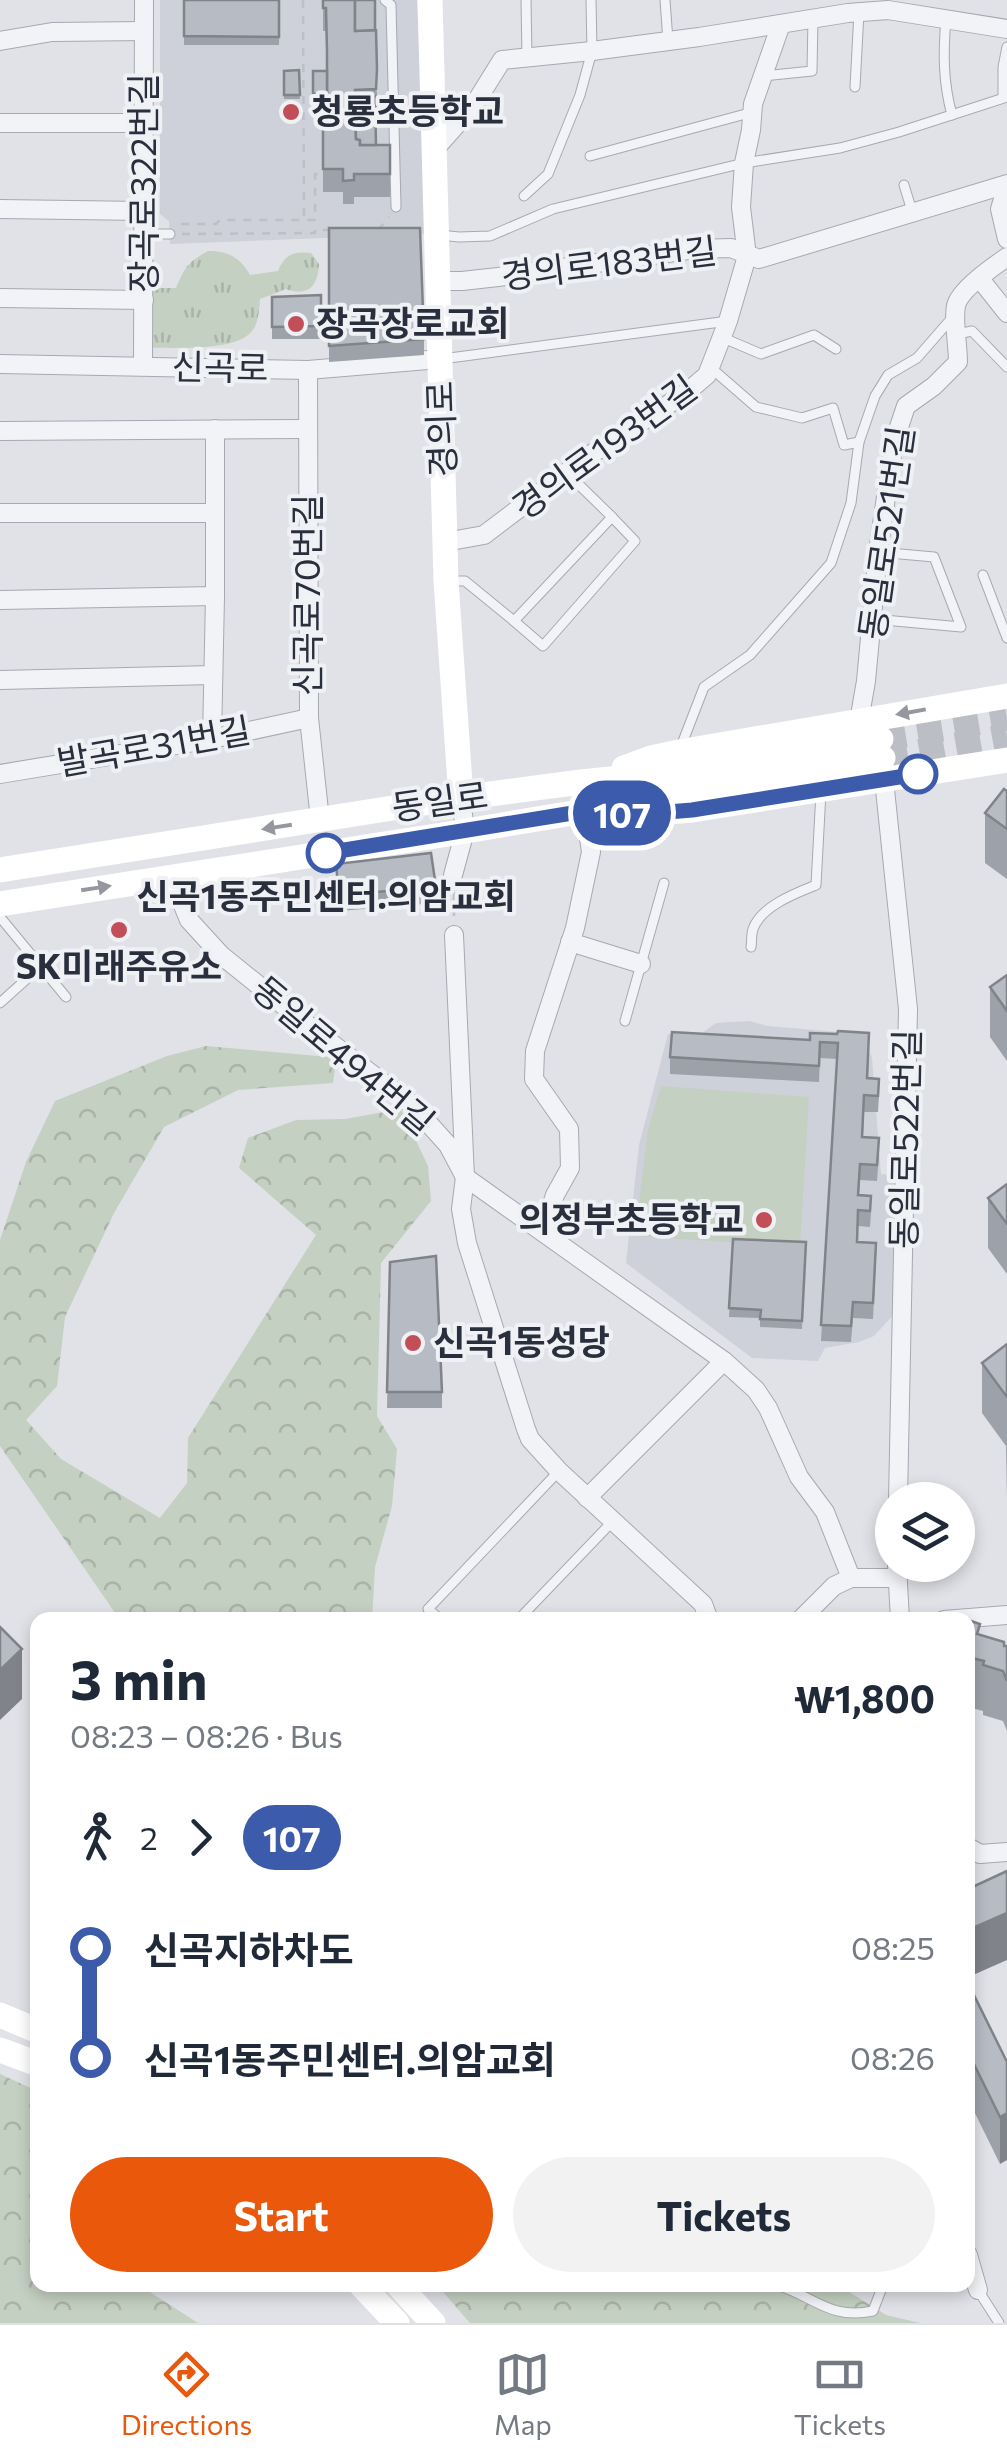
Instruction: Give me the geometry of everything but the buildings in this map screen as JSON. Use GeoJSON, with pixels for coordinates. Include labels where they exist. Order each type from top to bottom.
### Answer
{"type":"FeatureCollection","features":[{"type":"Feature","properties":{"kind":"street","name":"장곡로322번길"},"geometry":{"type":"LineString","coordinates":[[143,366],[144,0]]}},
{"type":"Feature","properties":{"kind":"street","name":"경의로"},"geometry":{"type":"LineString","coordinates":[[430,0],[446,581],[461,798]]}},
{"type":"Feature","properties":{"kind":"street"},"geometry":{"type":"LineString","coordinates":[[434,150],[474,105],[502,60],[668,41],[889,5],[1007,30]]}},
{"type":"Feature","properties":{"kind":"street","name":"경의로193번길"},"geometry":{"type":"LineString","coordinates":[[445,542],[484,535],[587,457],[686,393],[707,375],[747,256],[741,206],[744,162],[753,112],[780,24]]}},
{"type":"Feature","properties":{"kind":"street"},"geometry":{"type":"LineString","coordinates":[[0,41],[52,32],[144,31]]}},
{"type":"Feature","properties":{"kind":"street"},"geometry":{"type":"LineString","coordinates":[[0,122],[144,123]]}},
{"type":"Feature","properties":{"kind":"street"},"geometry":{"type":"LineString","coordinates":[[1007,185],[1000,209],[1007,239]]}},
{"type":"Feature","properties":{"kind":"street","name":"경의로183번길"},"geometry":{"type":"LineString","coordinates":[[438,280],[480,280],[695,249],[731,248],[759,259],[1007,185]]}},
{"type":"Feature","properties":{"kind":"street"},"geometry":{"type":"LineString","coordinates":[[0,209],[144,211]]}},
{"type":"Feature","properties":{"kind":"street"},"geometry":{"type":"LineString","coordinates":[[954,309],[959,296],[1007,256]]}},
{"type":"Feature","properties":{"kind":"street"},"geometry":{"type":"LineString","coordinates":[[980,279],[1007,313]]}},
{"type":"Feature","properties":{"kind":"street"},"geometry":{"type":"LineString","coordinates":[[0,298],[144,300]]}},
{"type":"Feature","properties":{"kind":"street","name":"동일로521번길"},"geometry":{"type":"LineString","coordinates":[[858,722],[894,442],[906,406],[958,362],[954,309]]}},
{"type":"Feature","properties":{"kind":"street","name":"신곡로"},"geometry":{"type":"LineString","coordinates":[[0,364],[308,370],[440,359]]}},
{"type":"Feature","properties":{"kind":"street","name":"신곡로70번길"},"geometry":{"type":"LineString","coordinates":[[308,370],[308,718],[320,820]]}},
{"type":"Feature","properties":{"kind":"street"},"geometry":{"type":"LineString","coordinates":[[0,431],[308,429]]}},
{"type":"Feature","properties":{"kind":"street"},"geometry":{"type":"LineString","coordinates":[[212,739],[215,430]]}},
{"type":"Feature","properties":{"kind":"street"},"geometry":{"type":"LineString","coordinates":[[0,513],[214,512]]}},
{"type":"Feature","properties":{"kind":"street"},"geometry":{"type":"LineString","coordinates":[[0,600],[215,596]]}},
{"type":"Feature","properties":{"kind":"street"},"geometry":{"type":"LineString","coordinates":[[0,680],[213,676]]}},
{"type":"Feature","properties":{"kind":"street"},"geometry":{"type":"LineString","coordinates":[[581,782],[679,752],[1007,696]]}},
{"type":"Feature","properties":{"kind":"street","name":"발곡로31번길"},"geometry":{"type":"LineString","coordinates":[[0,774],[212,739],[308,718]]}},
{"type":"Feature","properties":{"kind":"street"},"geometry":{"type":"LineString","coordinates":[[543,1232],[555,1195],[570,1168],[569,1129],[534,1080],[535,1051],[570,942],[591,852],[585,811],[644,814],[692,810],[822,789],[883,759],[1007,760]]}},
{"type":"Feature","properties":{"kind":"street","name":"동일로"},"geometry":{"type":"LineString","coordinates":[[0,870],[581,782],[883,759]]}},
{"type":"Feature","properties":{"kind":"street","name":"동일로"},"geometry":{"type":"LineString","coordinates":[[0,904],[464,832],[662,793],[883,759]]}},
{"type":"Feature","properties":{"kind":"street","name":"동일로522번길"},"geometry":{"type":"LineString","coordinates":[[883,759],[908,1009],[898,1482]]}},
{"type":"Feature","properties":{"kind":"street"},"geometry":{"type":"LineString","coordinates":[[453,876],[464,832],[461,798]]}},
{"type":"Feature","properties":{"kind":"street","name":"동일로494번길"},"geometry":{"type":"LineString","coordinates":[[170,876],[189,920],[221,955],[412,1104],[448,1144],[465,1178],[724,1361],[756,1390],[798,1477],[825,1512],[851,1578]]}},
{"type":"Feature","properties":{"kind":"street"},"geometry":{"type":"LineString","coordinates":[[454,935],[465,1178],[461,1209],[530,1439],[587,1498],[703,1604],[706,1612]]}},
{"type":"Feature","properties":{"kind":"street"},"geometry":{"type":"LineString","coordinates":[[570,942],[641,964]]}},
{"type":"Feature","properties":{"kind":"street"},"geometry":{"type":"LineString","coordinates":[[587,1498],[724,1361]]}},
{"type":"Feature","properties":{"kind":"street"},"geometry":{"type":"LineString","coordinates":[[808,1612],[834,1586],[851,1578],[875,1575]]}},
{"type":"Feature","properties":{"kind":"street"},"geometry":{"type":"LineString","coordinates":[[898,1582],[900,1612]]}},
{"type":"Feature","properties":{"kind":"street"},"geometry":{"type":"LineString","coordinates":[[975,1618],[1007,1616]]}},
{"type":"Feature","properties":{"kind":"street"},"geometry":{"type":"LineString","coordinates":[[975,1851],[1007,1852]]}},
{"type":"Feature","properties":{"kind":"street"},"geometry":{"type":"LineString","coordinates":[[0,2016],[30,2028]]}},
{"type":"Feature","properties":{"kind":"street"},"geometry":{"type":"LineString","coordinates":[[0,2050],[30,2061]]}},
{"type":"Feature","properties":{"kind":"street"},"geometry":{"type":"LineString","coordinates":[[975,2280],[978,2290]]}},
{"type":"Feature","properties":{"kind":"street"},"geometry":{"type":"LineString","coordinates":[[367,2292],[397,2323]]}},
{"type":"Feature","properties":{"kind":"street"},"geometry":{"type":"LineString","coordinates":[[404,2292],[433,2323]]}},
{"type":"Feature","properties":{"kind":"lane"},"geometry":{"type":"LineString","coordinates":[[386,0],[391,5],[396,208]]}},
{"type":"Feature","properties":{"kind":"lane"},"geometry":{"type":"LineString","coordinates":[[526,0],[527,57]]}},
{"type":"Feature","properties":{"kind":"lane"},"geometry":{"type":"LineString","coordinates":[[524,196],[548,174],[568,130],[592,51],[592,0]]}},
{"type":"Feature","properties":{"kind":"lane"},"geometry":{"type":"LineString","coordinates":[[664,0],[668,41]]}},
{"type":"Feature","properties":{"kind":"lane"},"geometry":{"type":"LineString","coordinates":[[855,87],[858,12]]}},
{"type":"Feature","properties":{"kind":"lane"},"geometry":{"type":"LineString","coordinates":[[763,76],[812,71],[813,18]]}},
{"type":"Feature","properties":{"kind":"lane"},"geometry":{"type":"LineString","coordinates":[[946,19],[942,58],[952,116]]}},
{"type":"Feature","properties":{"kind":"lane"},"geometry":{"type":"LineString","coordinates":[[436,235],[490,236],[554,210],[744,162],[840,148],[952,116],[1005,97],[1003,68],[1007,47]]}},
{"type":"Feature","properties":{"kind":"lane"},"geometry":{"type":"LineString","coordinates":[[590,156],[753,112]]}},
{"type":"Feature","properties":{"kind":"lane"},"geometry":{"type":"LineString","coordinates":[[904,185],[912,212]]}},
{"type":"Feature","properties":{"kind":"lane"},"geometry":{"type":"LineString","coordinates":[[144,234],[170,229]]}},
{"type":"Feature","properties":{"kind":"lane"},"geometry":{"type":"LineString","coordinates":[[679,752],[704,687],[750,655],[831,563],[851,503],[859,442],[875,396],[888,374],[917,358],[949,323],[954,309]]}},
{"type":"Feature","properties":{"kind":"lane"},"geometry":{"type":"LineString","coordinates":[[440,359],[725,329],[761,354],[814,336],[836,349]]}},
{"type":"Feature","properties":{"kind":"lane"},"geometry":{"type":"LineString","coordinates":[[958,334],[972,331],[1007,368]]}},
{"type":"Feature","properties":{"kind":"lane"},"geometry":{"type":"LineString","coordinates":[[710,367],[756,407],[802,418],[833,408],[844,445],[859,442]]}},
{"type":"Feature","properties":{"kind":"lane"},"geometry":{"type":"LineString","coordinates":[[446,581],[465,581],[543,646],[635,541],[567,473]]}},
{"type":"Feature","properties":{"kind":"lane"},"geometry":{"type":"LineString","coordinates":[[514,621],[612,517]]}},
{"type":"Feature","properties":{"kind":"lane"},"geometry":{"type":"LineString","coordinates":[[873,618],[962,627],[934,557],[878,552]]}},
{"type":"Feature","properties":{"kind":"lane"},"geometry":{"type":"LineString","coordinates":[[983,575],[1007,638]]}},
{"type":"Feature","properties":{"kind":"lane"},"geometry":{"type":"LineString","coordinates":[[751,947],[753,927],[775,903],[816,886],[822,789]]}},
{"type":"Feature","properties":{"kind":"lane"},"geometry":{"type":"LineString","coordinates":[[625,1022],[664,883]]}},
{"type":"Feature","properties":{"kind":"lane"},"geometry":{"type":"LineString","coordinates":[[0,917],[66,998]]}},
{"type":"Feature","properties":{"kind":"lane"},"geometry":{"type":"LineString","coordinates":[[0,1003],[40,967]]}},
{"type":"Feature","properties":{"kind":"lane"},"geometry":{"type":"LineString","coordinates":[[432,1612],[428,1609],[559,1471]]}},
{"type":"Feature","properties":{"kind":"lane"},"geometry":{"type":"LineString","coordinates":[[526,1612],[614,1520]]}},
{"type":"Feature","properties":{"kind":"lane"},"geometry":{"type":"LineString","coordinates":[[978,2290],[999,2323]]}},
{"type":"Feature","properties":{"kind":"lane"},"geometry":{"type":"LineString","coordinates":[[792,2292],[852,2316],[873,2310],[880,2292]]}},
{"type":"Feature","properties":{"kind":"path"},"geometry":{"type":"LineString","coordinates":[[303,0],[304,220]]}},
{"type":"Feature","properties":{"kind":"path"},"geometry":{"type":"LineString","coordinates":[[303,87],[315,87]]}},
{"type":"Feature","properties":{"kind":"path"},"geometry":{"type":"LineString","coordinates":[[170,229],[316,220],[318,174]]}},
{"type":"Feature","properties":{"kind":"path"},"geometry":{"type":"LineString","coordinates":[[378,230],[396,208]]}},
{"type":"Feature","properties":{"kind":"path"},"geometry":{"type":"LineString","coordinates":[[170,229],[316,233],[331,230]]}},
{"type":"Feature","properties":{"kind":"path"},"geometry":{"type":"LineString","coordinates":[[453,876],[454,935]]}},
{"type":"Feature","properties":{"kind":"shaded area","name":"청룡초등학교"},"geometry":{"type":"Polygon","coordinates":[[[160,0],[417,0],[426,234],[170,244],[169,221],[160,214],[160,0]]]}},
{"type":"Feature","properties":{"kind":"shaded area","name":"의정부초등학교"},"geometry":{"type":"Polygon","coordinates":[[[749,1021],[850,1033],[866,1043],[872,1058],[881,1174],[898,1176],[896,1312],[874,1336],[825,1348],[818,1361],[752,1358],[626,1263],[639,1145],[668,1034],[701,1034],[716,1023],[749,1021]]]}},
{"type":"Feature","properties":{"kind":"green space"},"geometry":{"type":"Polygon","coordinates":[[[208,251],[233,256],[250,275],[278,271],[291,255],[311,253],[319,264],[318,272],[314,284],[306,290],[286,289],[260,299],[256,324],[244,338],[204,347],[148,348],[149,288],[176,288],[188,266],[208,251]]]}},
{"type":"Feature","properties":{"kind":"green space"},"geometry":{"type":"Polygon","coordinates":[[[206,1046],[336,1060],[333,1083],[238,1090],[164,1127],[114,1213],[65,1317],[57,1386],[26,1420],[61,1459],[160,1518],[187,1483],[188,1438],[316,1235],[239,1168],[248,1138],[296,1120],[345,1119],[401,1109],[428,1166],[431,1201],[381,1263],[377,1416],[397,1449],[392,1506],[375,1567],[372,1612],[114,1612],[0,1446],[0,1240],[26,1162],[55,1101],[167,1056],[206,1046]]]}},
{"type":"Feature","properties":{"kind":"green space"},"geometry":{"type":"Polygon","coordinates":[[[661,1086],[809,1097],[800,1247],[635,1236],[648,1130],[661,1086]]]}},
{"type":"Feature","properties":{"kind":"green space"},"geometry":{"type":"Polygon","coordinates":[[[0,2074],[30,2088],[30,2292],[150,2292],[198,2323],[0,2323],[0,2074]]]}},
{"type":"Feature","properties":{"kind":"green space"},"geometry":{"type":"Polygon","coordinates":[[[443,2292],[849,2292],[886,2315],[920,2323],[470,2323],[443,2292]]]}},
{"type":"Feature","properties":{"kind":"tunnel"},"geometry":{"type":"LineString","coordinates":[[881,739],[1007,718]]}},
{"type":"Feature","properties":{"kind":"tunnel"},"geometry":{"type":"LineString","coordinates":[[883,758],[1007,736]]}},
{"type":"Feature","properties":{"kind":"bus line","name":"107"},"geometry":{"type":"LineString","coordinates":[[326,853],[585,811],[644,814],[692,810],[918,774]]}},
{"type":"Feature","properties":{"kind":"place","name":"청룡초등학교"},"geometry":{"type":"Point","coordinates":[291,112]}},
{"type":"Feature","properties":{"kind":"place","name":"장곡장로교회"},"geometry":{"type":"Point","coordinates":[296,324]}},
{"type":"Feature","properties":{"kind":"place","name":"신곡1동주민센터.의암교회"},"geometry":{"type":"Point","coordinates":[326,853]}},
{"type":"Feature","properties":{"kind":"place","name":"SK미래주유소"},"geometry":{"type":"Point","coordinates":[119,930]}},
{"type":"Feature","properties":{"kind":"place","name":"의정부초등학교"},"geometry":{"type":"Point","coordinates":[764,1220]}},
{"type":"Feature","properties":{"kind":"place","name":"신곡1동성당"},"geometry":{"type":"Point","coordinates":[413,1343]}}]}
